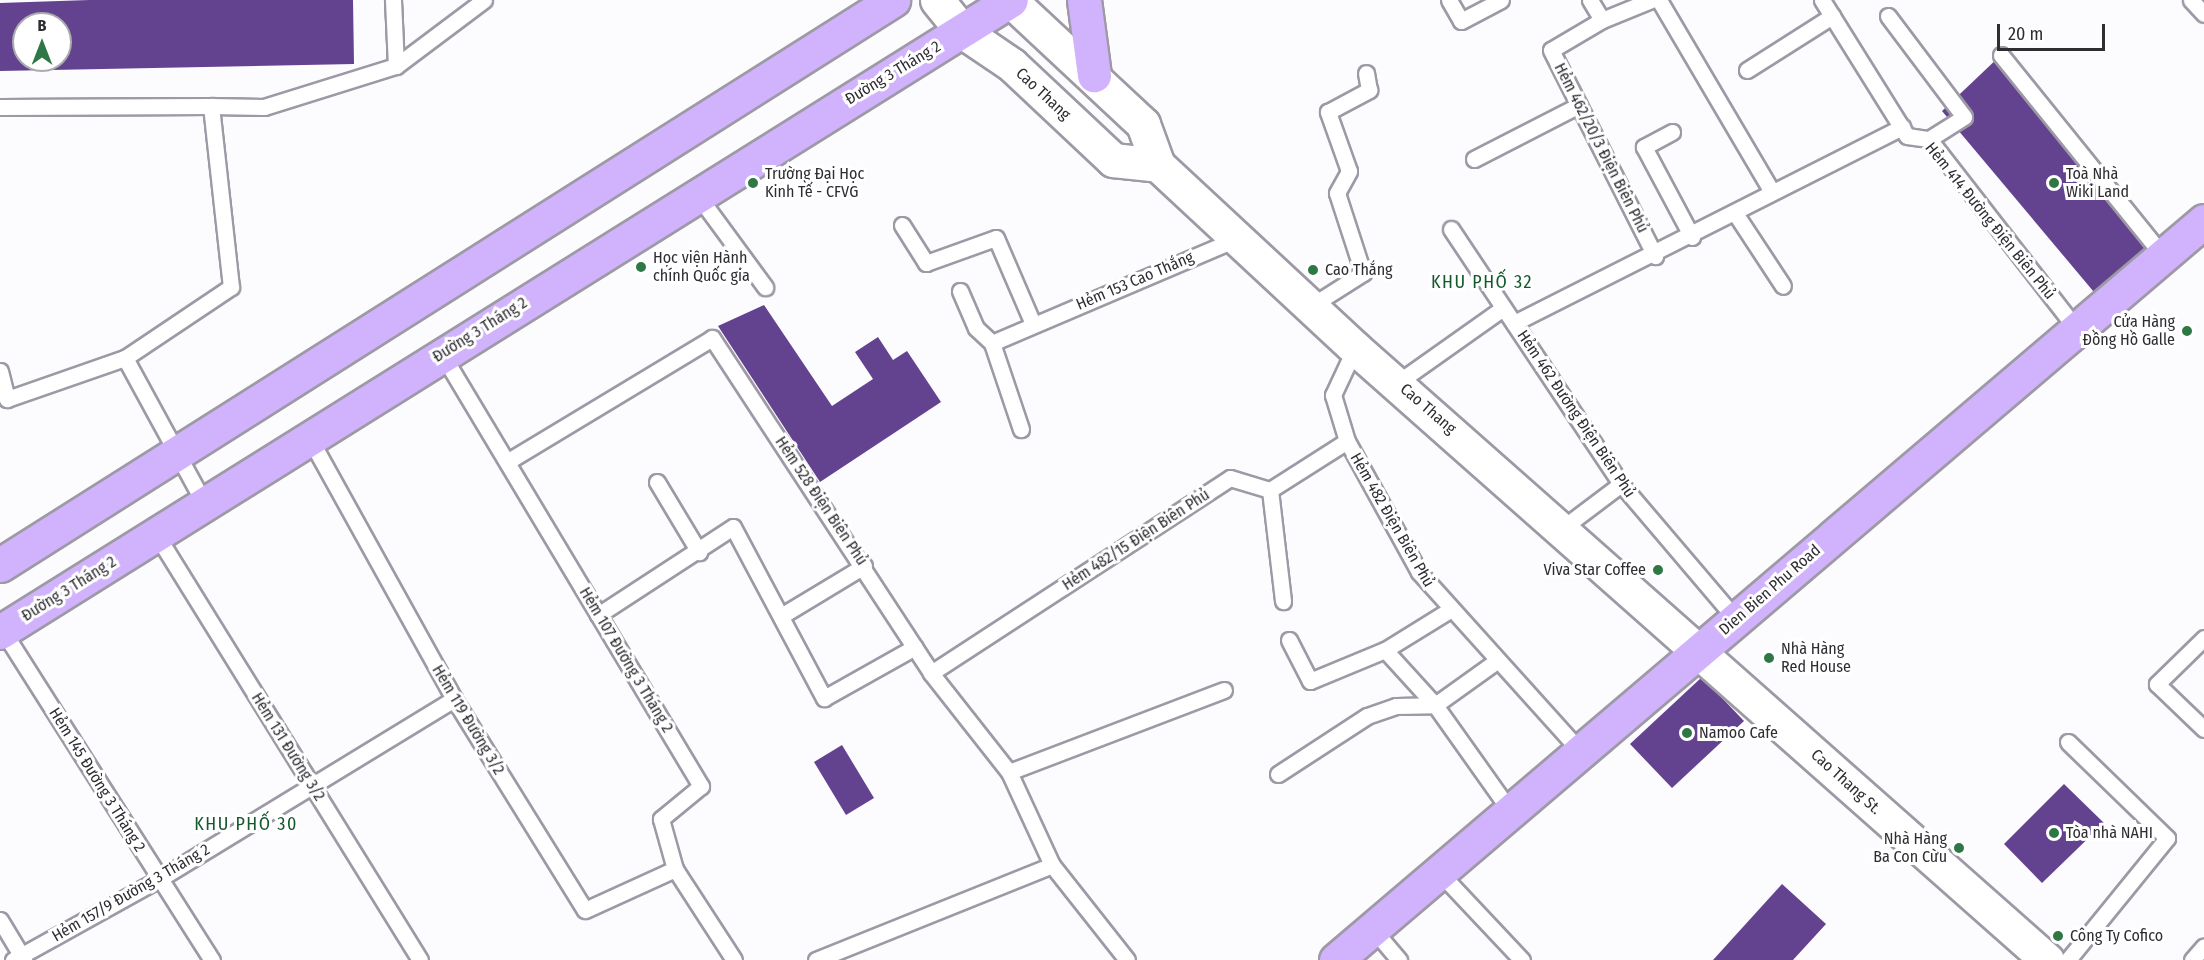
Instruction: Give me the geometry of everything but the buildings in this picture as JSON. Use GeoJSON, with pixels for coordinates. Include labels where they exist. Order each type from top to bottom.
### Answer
{"type":"FeatureCollection","features":[{"type":"Feature","properties":{"kind":"main road"},"geometry":{"type":"LineString","coordinates":[[0,565],[893,0]]}},
{"type":"Feature","properties":{"kind":"main road","name":"Cao Thang"},"geometry":{"type":"LineString","coordinates":[[937,0],[962,31],[1012,65],[1113,160],[1158,165]]}},
{"type":"Feature","properties":{"kind":"main road","name":"Cao Thang"},"geometry":{"type":"LineString","coordinates":[[1011,0],[1094,75],[1143,124],[1158,165],[1355,348],[1564,527],[1699,652]]}},
{"type":"Feature","properties":{"kind":"main road","name":"Đường 3 Tháng 2"},"geometry":{"type":"LineString","coordinates":[[1,631],[310,439],[696,193],[1011,0]]}},
{"type":"Feature","properties":{"kind":"main road"},"geometry":{"type":"LineString","coordinates":[[1084,0],[1094,75]]}},
{"type":"Feature","properties":{"kind":"main road","name":"Dien Bien Phu Road"},"geometry":{"type":"LineString","coordinates":[[1336,960],[2204,221]]}},
{"type":"Feature","properties":{"kind":"main road","name":"Cao Thang St."},"geometry":{"type":"LineString","coordinates":[[1699,652],[2047,960]]}},
{"type":"Feature","properties":{"kind":"lane"},"geometry":{"type":"LineString","coordinates":[[393,0],[396,66]]}},
{"type":"Feature","properties":{"kind":"lane"},"geometry":{"type":"LineString","coordinates":[[0,107],[264,107],[396,66],[484,0]]}},
{"type":"Feature","properties":{"kind":"lane"},"geometry":{"type":"LineString","coordinates":[[1449,0],[1461,21],[1501,0]]}},
{"type":"Feature","properties":{"kind":"lane"},"geometry":{"type":"LineString","coordinates":[[1590,0],[1602,20],[1651,0]]}},
{"type":"Feature","properties":{"kind":"lane"},"geometry":{"type":"LineString","coordinates":[[1659,0],[1772,192]]}},
{"type":"Feature","properties":{"kind":"lane"},"geometry":{"type":"LineString","coordinates":[[1514,323],[1655,256],[1772,192],[1902,128],[1822,0]]}},
{"type":"Feature","properties":{"kind":"lane"},"geometry":{"type":"LineString","coordinates":[[2191,0],[2204,14]]}},
{"type":"Feature","properties":{"kind":"lane"},"geometry":{"type":"LineString","coordinates":[[1747,70],[1832,16]]}},
{"type":"Feature","properties":{"kind":"lane"},"geometry":{"type":"LineString","coordinates":[[1888,16],[1964,117],[1929,140]]}},
{"type":"Feature","properties":{"kind":"lane","name":"Hẻm 462/20/3 Điện Biên Phủ"},"geometry":{"type":"LineString","coordinates":[[1602,20],[1551,50],[1655,256]]}},
{"type":"Feature","properties":{"kind":"lane"},"geometry":{"type":"LineString","coordinates":[[2001,55],[2163,256]]}},
{"type":"Feature","properties":{"kind":"lane"},"geometry":{"type":"LineString","coordinates":[[1311,306],[1363,273],[1337,193],[1349,171],[1328,112],[1370,90],[1366,73]]}},
{"type":"Feature","properties":{"kind":"lane"},"geometry":{"type":"LineString","coordinates":[[1474,159],[1579,105]]}},
{"type":"Feature","properties":{"kind":"lane"},"geometry":{"type":"LineString","coordinates":[[0,371],[7,399],[125,358],[231,287],[211,106]]}},
{"type":"Feature","properties":{"kind":"lane","name":"Hẻm 414 Đường Điện Biên Phủ"},"geometry":{"type":"LineString","coordinates":[[1902,128],[1907,136],[1929,140],[2077,330]]}},
{"type":"Feature","properties":{"kind":"lane"},"geometry":{"type":"LineString","coordinates":[[1672,132],[1644,147],[1692,237]]}},
{"type":"Feature","properties":{"kind":"lane"},"geometry":{"type":"LineString","coordinates":[[696,193],[765,287]]}},
{"type":"Feature","properties":{"kind":"lane"},"geometry":{"type":"LineString","coordinates":[[1735,213],[1783,286]]}},
{"type":"Feature","properties":{"kind":"lane"},"geometry":{"type":"LineString","coordinates":[[902,225],[926,263],[996,238],[1033,324]]}},
{"type":"Feature","properties":{"kind":"lane","name":"Hẻm 462 Đường Điện Biên Phủ"},"geometry":{"type":"LineString","coordinates":[[1451,229],[1621,484],[1735,618]]}},
{"type":"Feature","properties":{"kind":"lane","name":"Hẻm 153 Cao Thắng"},"geometry":{"type":"LineString","coordinates":[[992,343],[1238,238]]}},
{"type":"Feature","properties":{"kind":"lane"},"geometry":{"type":"LineString","coordinates":[[960,291],[976,328],[992,343],[1021,429]]}},
{"type":"Feature","properties":{"kind":"lane"},"geometry":{"type":"LineString","coordinates":[[1397,383],[1503,308]]}},
{"type":"Feature","properties":{"kind":"lane","name":"Hẻm 528 Điện Biên Phủ"},"geometry":{"type":"LineString","coordinates":[[510,460],[712,338],[864,566],[931,673],[1009,772],[1052,865],[1127,960]]}},
{"type":"Feature","properties":{"kind":"lane","name":"Hẻm 482 Điện Biên Phủ"},"geometry":{"type":"LineString","coordinates":[[1355,348],[1333,395],[1347,441],[1419,572],[1448,611],[1580,751]]}},
{"type":"Feature","properties":{"kind":"lane","name":"Hẻm 107 Đường 3 Tháng 2"},"geometry":{"type":"LineString","coordinates":[[442,354],[510,460],[598,615],[700,786],[662,819],[675,869],[734,960]]}},
{"type":"Feature","properties":{"kind":"lane"},"geometry":{"type":"LineString","coordinates":[[125,358],[173,455],[204,503]]}},
{"type":"Feature","properties":{"kind":"lane","name":"Hẻm 119 Đường 3/2"},"geometry":{"type":"LineString","coordinates":[[310,439],[454,699],[585,910],[675,869]]}},
{"type":"Feature","properties":{"kind":"lane"},"geometry":{"type":"LineString","coordinates":[[1283,601],[1270,490],[1347,441]]}},
{"type":"Feature","properties":{"kind":"lane","name":"Hẻm 482/15 Điện Biên Phủ"},"geometry":{"type":"LineString","coordinates":[[931,673],[1230,478],[1270,490]]}},
{"type":"Feature","properties":{"kind":"lane"},"geometry":{"type":"LineString","coordinates":[[657,482],[699,552]]}},
{"type":"Feature","properties":{"kind":"lane"},"geometry":{"type":"LineString","coordinates":[[1564,527],[1621,484]]}},
{"type":"Feature","properties":{"kind":"lane"},"geometry":{"type":"LineString","coordinates":[[598,615],[699,552],[733,527],[824,698],[915,647]]}},
{"type":"Feature","properties":{"kind":"lane","name":"Hẻm 131 Đường 3/2"},"geometry":{"type":"LineString","coordinates":[[156,534],[420,960]]}},
{"type":"Feature","properties":{"kind":"lane"},"geometry":{"type":"LineString","coordinates":[[781,616],[864,566]]}},
{"type":"Feature","properties":{"kind":"lane"},"geometry":{"type":"LineString","coordinates":[[1289,640],[1310,681],[1385,650],[1448,611]]}},
{"type":"Feature","properties":{"kind":"lane","name":"Hẻm 145 Đường 3 Tháng 2"},"geometry":{"type":"LineString","coordinates":[[1,631],[212,960]]}},
{"type":"Feature","properties":{"kind":"lane"},"geometry":{"type":"LineString","coordinates":[[2204,638],[2157,684],[2204,729]]}},
{"type":"Feature","properties":{"kind":"lane"},"geometry":{"type":"LineString","coordinates":[[1385,650],[1435,705],[1510,812]]}},
{"type":"Feature","properties":{"kind":"lane"},"geometry":{"type":"LineString","coordinates":[[1278,774],[1367,716],[1396,706],[1435,705],[1495,662]]}},
{"type":"Feature","properties":{"kind":"lane"},"geometry":{"type":"LineString","coordinates":[[1009,772],[1224,690]]}},
{"type":"Feature","properties":{"kind":"lane","name":"Hẻm 157/9 Đường 3 Tháng 2"},"geometry":{"type":"LineString","coordinates":[[20,959],[159,879],[454,699]]}},
{"type":"Feature","properties":{"kind":"lane"},"geometry":{"type":"LineString","coordinates":[[2068,742],[2167,838],[2068,960]]}},
{"type":"Feature","properties":{"kind":"lane"},"geometry":{"type":"LineString","coordinates":[[816,960],[1052,865]]}},
{"type":"Feature","properties":{"kind":"lane"},"geometry":{"type":"LineString","coordinates":[[1439,872],[1522,960]]}},
{"type":"Feature","properties":{"kind":"lane"},"geometry":{"type":"LineString","coordinates":[[0,920],[20,959]]}},
{"type":"Feature","properties":{"kind":"lane"},"geometry":{"type":"LineString","coordinates":[[1372,928],[1399,960]]}},
{"type":"Feature","properties":{"kind":"lane"},"geometry":{"type":"LineString","coordinates":[[2192,960],[2204,946]]}},
{"type":"Feature","properties":{"kind":"place","name":"Trường Đại Học Kinh Tế - CFVG"},"geometry":{"type":"Point","coordinates":[753,183]}},
{"type":"Feature","properties":{"kind":"place","name":"Toà Nhà Wiki Land"},"geometry":{"type":"Point","coordinates":[2054,183]}},
{"type":"Feature","properties":{"kind":"place","name":"Học viện Hành chính Quốc gia"},"geometry":{"type":"Point","coordinates":[641,267]}},
{"type":"Feature","properties":{"kind":"place","name":"Cao Thắng"},"geometry":{"type":"Point","coordinates":[1313,270]}},
{"type":"Feature","properties":{"kind":"place","name":"Cửa Hàng Đồng Hồ Galle"},"geometry":{"type":"Point","coordinates":[2187,331]}},
{"type":"Feature","properties":{"kind":"place","name":"Viva Star Coffee"},"geometry":{"type":"Point","coordinates":[1658,570]}},
{"type":"Feature","properties":{"kind":"place","name":"Nhà Hàng Red House"},"geometry":{"type":"Point","coordinates":[1769,658]}},
{"type":"Feature","properties":{"kind":"place","name":"Namoo Cafe"},"geometry":{"type":"Point","coordinates":[1687,733]}},
{"type":"Feature","properties":{"kind":"place","name":"Tòa nhà NAHI"},"geometry":{"type":"Point","coordinates":[2054,833]}},
{"type":"Feature","properties":{"kind":"place","name":"Nhà Hàng Ba Con Cừu"},"geometry":{"type":"Point","coordinates":[1959,848]}},
{"type":"Feature","properties":{"kind":"place","name":"Công Ty Cofico"},"geometry":{"type":"Point","coordinates":[2058,936]}},
{"type":"Feature","properties":{"kind":"district","name":"KHU PHỐ 32"},"geometry":{"type":"Point","coordinates":[1482,282]}},
{"type":"Feature","properties":{"kind":"district","name":"KHU PHỐ 30"},"geometry":{"type":"Point","coordinates":[246,824]}}]}
